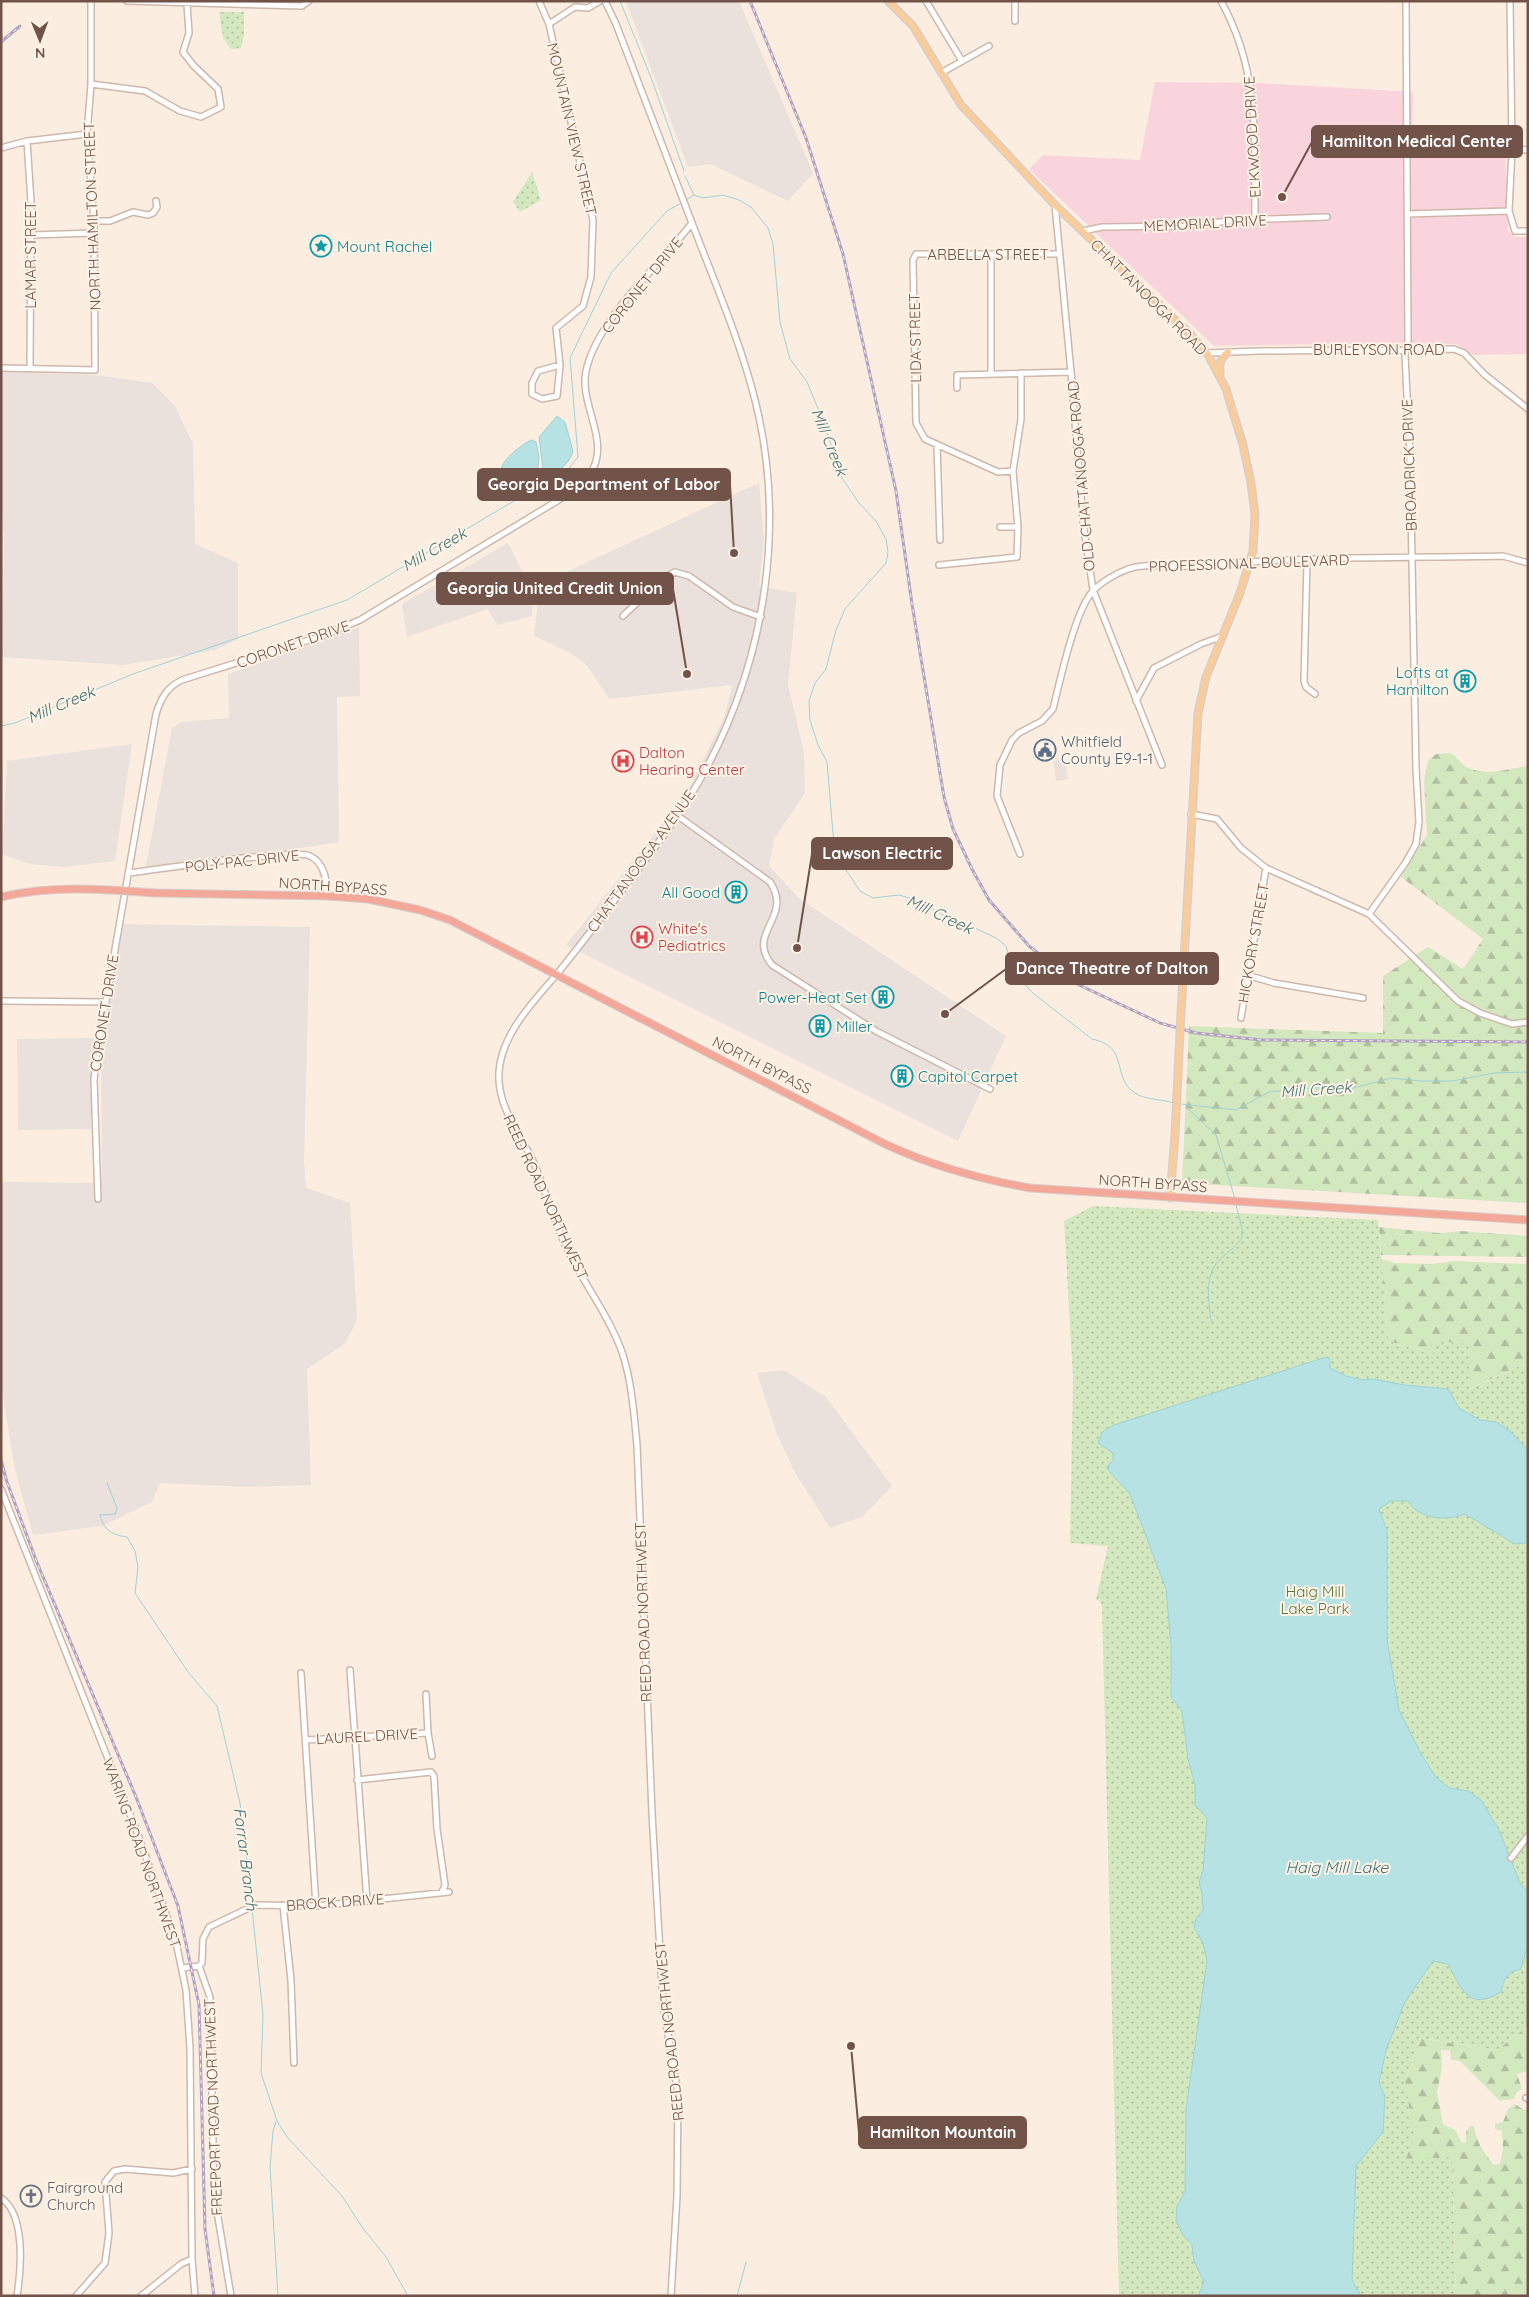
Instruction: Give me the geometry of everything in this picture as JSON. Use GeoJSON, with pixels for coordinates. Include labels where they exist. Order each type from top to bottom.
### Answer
{"type":"FeatureCollection","features":[{"type":"Feature","properties":{"kind":"highway","name":"NORTH BYPASS"},"geometry":{"type":"LineString","coordinates":[[1,898],[26,892],[71,889],[154,893],[327,896],[368,899],[398,904],[450,920],[922,1161],[988,1181],[1030,1188],[1528,1220]]}},
{"type":"Feature","properties":{"kind":"main road","name":"CHATTANOOGA ROAD"},"geometry":{"type":"LineString","coordinates":[[888,1],[913,26],[960,104],[1055,205],[1190,334],[1207,353],[1234,412],[1251,483],[1255,514],[1251,560],[1206,677],[1198,713],[1170,1198]]}},
{"type":"Feature","properties":{"kind":"main road"},"geometry":{"type":"LineString","coordinates":[[1220,378],[1219,364],[1228,352]]}},
{"type":"Feature","properties":{"kind":"street","name":"NORTH HAMILTON STREET"},"geometry":{"type":"LineString","coordinates":[[30,369],[95,370],[94,221],[87,134],[91,84],[91,1]]}},
{"type":"Feature","properties":{"kind":"street"},"geometry":{"type":"LineString","coordinates":[[127,1],[302,6],[309,1]]}},
{"type":"Feature","properties":{"kind":"street","name":"MOUNTAIN VIEW STREET"},"geometry":{"type":"LineString","coordinates":[[539,1],[549,24],[593,220],[592,277],[583,306],[556,328],[560,365],[557,396],[542,399],[532,394],[532,383],[538,371],[560,365]]}},
{"type":"Feature","properties":{"kind":"street"},"geometry":{"type":"LineString","coordinates":[[549,24],[575,8],[588,8],[600,1]]}},
{"type":"Feature","properties":{"kind":"street","name":"CORONET DRIVE"},"geometry":{"type":"LineString","coordinates":[[98,1199],[94,1080],[104,1002],[156,714],[167,690],[182,680],[322,636],[360,620],[550,505],[582,483],[593,468],[598,448],[585,387],[591,356],[607,326],[692,223],[616,24],[605,1]]}},
{"type":"Feature","properties":{"kind":"street"},"geometry":{"type":"LineString","coordinates":[[926,1],[962,61]]}},
{"type":"Feature","properties":{"kind":"street"},"geometry":{"type":"LineString","coordinates":[[1015,1],[1015,21]]}},
{"type":"Feature","properties":{"kind":"street","name":"ELKWOOD DRIVE"},"geometry":{"type":"LineString","coordinates":[[1221,1],[1242,46],[1252,89],[1255,219]]}},
{"type":"Feature","properties":{"kind":"street","name":"BROADRICK DRIVE"},"geometry":{"type":"LineString","coordinates":[[1368,914],[1406,862],[1416,844],[1419,822],[1416,769],[1406,349],[1406,1]]}},
{"type":"Feature","properties":{"kind":"street"},"geometry":{"type":"LineString","coordinates":[[1510,1],[1512,149],[1510,211],[1515,231],[1528,231]]}},
{"type":"Feature","properties":{"kind":"street"},"geometry":{"type":"LineString","coordinates":[[91,84],[145,91],[180,111],[201,117],[220,107],[218,89],[193,65],[184,52],[189,32],[187,4]]}},
{"type":"Feature","properties":{"kind":"street"},"geometry":{"type":"LineString","coordinates":[[941,73],[989,46]]}},
{"type":"Feature","properties":{"kind":"street"},"geometry":{"type":"LineString","coordinates":[[1,148],[27,142],[87,134]]}},
{"type":"Feature","properties":{"kind":"street","name":"LAMAR STREET"},"geometry":{"type":"LineString","coordinates":[[27,142],[31,235],[30,369]]}},
{"type":"Feature","properties":{"kind":"street"},"geometry":{"type":"LineString","coordinates":[[1512,149],[1528,150]]}},
{"type":"Feature","properties":{"kind":"street"},"geometry":{"type":"LineString","coordinates":[[94,221],[110,221],[133,212],[153,213],[157,207],[156,201]]}},
{"type":"Feature","properties":{"kind":"street","name":"OLD CHATTANOOGA ROAD"},"geometry":{"type":"LineString","coordinates":[[1055,205],[1072,372],[1083,522],[1093,590],[1162,765]]}},
{"type":"Feature","properties":{"kind":"street"},"geometry":{"type":"LineString","coordinates":[[1407,214],[1510,211]]}},
{"type":"Feature","properties":{"kind":"street","name":"MEMORIAL DRIVE"},"geometry":{"type":"LineString","coordinates":[[1083,231],[1102,227],[1208,225],[1255,219],[1327,217]]}},
{"type":"Feature","properties":{"kind":"street","name":"CHATTANOOGA AVENUE"},"geometry":{"type":"LineString","coordinates":[[556,974],[678,816],[706,768],[732,714],[748,670],[760,617],[770,537],[767,477],[761,425],[739,347],[692,223]]}},
{"type":"Feature","properties":{"kind":"street"},"geometry":{"type":"LineString","coordinates":[[31,235],[94,233]]}},
{"type":"Feature","properties":{"kind":"street","name":"ARBELLA STREET"},"geometry":{"type":"LineString","coordinates":[[916,254],[1060,254]]}},
{"type":"Feature","properties":{"kind":"street","name":"LIDA STREET"},"geometry":{"type":"LineString","coordinates":[[916,254],[913,260],[916,423],[925,439],[937,445]]}},
{"type":"Feature","properties":{"kind":"street"},"geometry":{"type":"LineString","coordinates":[[991,254],[991,374]]}},
{"type":"Feature","properties":{"kind":"street","name":"BURLEYSON ROAD"},"geometry":{"type":"LineString","coordinates":[[1207,353],[1406,349],[1460,350],[1485,375],[1528,409]]}},
{"type":"Feature","properties":{"kind":"street"},"geometry":{"type":"LineString","coordinates":[[1,368],[30,369]]}},
{"type":"Feature","properties":{"kind":"street"},"geometry":{"type":"LineString","coordinates":[[956,388],[957,375],[1072,372]]}},
{"type":"Feature","properties":{"kind":"street"},"geometry":{"type":"LineString","coordinates":[[939,565],[1017,557],[1018,527],[1013,472],[1021,419],[1021,373]]}},
{"type":"Feature","properties":{"kind":"street"},"geometry":{"type":"LineString","coordinates":[[940,540],[937,445],[998,472],[1013,472]]}},
{"type":"Feature","properties":{"kind":"street"},"geometry":{"type":"LineString","coordinates":[[1000,528],[1018,527]]}},
{"type":"Feature","properties":{"kind":"street","name":"PROFESSIONAL BOULEVARD"},"geometry":{"type":"LineString","coordinates":[[1093,590],[1129,569],[1200,566],[1251,560],[1503,556],[1528,563]]}},
{"type":"Feature","properties":{"kind":"street"},"geometry":{"type":"LineString","coordinates":[[1307,560],[1304,681],[1306,687],[1315,694]]}},
{"type":"Feature","properties":{"kind":"street"},"geometry":{"type":"LineString","coordinates":[[623,616],[662,579],[675,572],[689,576],[733,607],[760,617]]}},
{"type":"Feature","properties":{"kind":"street"},"geometry":{"type":"LineString","coordinates":[[1020,854],[997,796],[1000,765],[1012,740],[1019,733],[1042,721],[1053,708],[1083,605],[1093,590]]}},
{"type":"Feature","properties":{"kind":"street"},"geometry":{"type":"LineString","coordinates":[[1136,701],[1154,668],[1201,644],[1223,636]]}},
{"type":"Feature","properties":{"kind":"street"},"geometry":{"type":"LineString","coordinates":[[1191,814],[1216,819],[1242,848],[1266,868],[1368,914],[1458,1001],[1480,1013],[1512,1024],[1528,1022]]}},
{"type":"Feature","properties":{"kind":"street"},"geometry":{"type":"LineString","coordinates":[[678,816],[770,882],[776,893],[777,907],[766,932],[764,946],[765,954],[772,965],[876,1031],[949,1070],[990,1089]]}},
{"type":"Feature","properties":{"kind":"street","name":"POLY PAC DRIVE"},"geometry":{"type":"LineString","coordinates":[[128,873],[269,856],[305,854],[316,860],[321,866],[327,882],[327,896]]}},
{"type":"Feature","properties":{"kind":"street","name":"HICKORY STREET"},"geometry":{"type":"LineString","coordinates":[[1241,1018],[1266,868]]}},
{"type":"Feature","properties":{"kind":"street","name":"REED ROAD NORTHWEST"},"geometry":{"type":"LineString","coordinates":[[556,974],[531,1005],[509,1038],[501,1058],[498,1080],[501,1098],[535,1166],[568,1252],[613,1331],[626,1371],[633,1408],[637,1445],[652,1813],[663,1996],[678,2093],[677,2196],[671,2296]]}},
{"type":"Feature","properties":{"kind":"street"},"geometry":{"type":"LineString","coordinates":[[1247,976],[1274,983],[1364,998]]}},
{"type":"Feature","properties":{"kind":"street"},"geometry":{"type":"LineString","coordinates":[[1,1002],[104,1002]]}},
{"type":"Feature","properties":{"kind":"street","name":"WARING ROAD NORTHWEST"},"geometry":{"type":"LineString","coordinates":[[1,1489],[137,1832],[167,1913],[182,1968],[190,2048],[192,2259],[195,2296]]}},
{"type":"Feature","properties":{"kind":"street"},"geometry":{"type":"LineString","coordinates":[[350,1670],[353,1738],[366,1901]]}},
{"type":"Feature","properties":{"kind":"street"},"geometry":{"type":"LineString","coordinates":[[302,1673],[316,1906]]}},
{"type":"Feature","properties":{"kind":"street"},"geometry":{"type":"LineString","coordinates":[[426,1694],[428,1733],[432,1756]]}},
{"type":"Feature","properties":{"kind":"street","name":"LAUREL DRIVE"},"geometry":{"type":"LineString","coordinates":[[306,1740],[428,1733]]}},
{"type":"Feature","properties":{"kind":"street"},"geometry":{"type":"LineString","coordinates":[[357,1780],[431,1772],[434,1776],[437,1829],[444,1885],[442,1892]]}},
{"type":"Feature","properties":{"kind":"street"},"geometry":{"type":"LineString","coordinates":[[1511,1858],[1528,1836]]}},
{"type":"Feature","properties":{"kind":"street","name":"BROCK DRIVE"},"geometry":{"type":"LineString","coordinates":[[199,1966],[202,1963],[203,1939],[209,1927],[255,1905],[316,1906],[449,1892]]}},
{"type":"Feature","properties":{"kind":"street"},"geometry":{"type":"LineString","coordinates":[[283,1905],[291,1980],[294,2063]]}},
{"type":"Feature","properties":{"kind":"street"},"geometry":{"type":"LineString","coordinates":[[182,1968],[199,1966]]}},
{"type":"Feature","properties":{"kind":"street","name":"FREEPORT ROAD NORTHWEST"},"geometry":{"type":"LineString","coordinates":[[199,1966],[210,1997],[214,2193],[231,2296]]}},
{"type":"Feature","properties":{"kind":"street"},"geometry":{"type":"LineString","coordinates":[[76,2296],[105,2263],[109,2233],[105,2182],[114,2171],[126,2169],[173,2174],[192,2169]]}},
{"type":"Feature","properties":{"kind":"street"},"geometry":{"type":"LineString","coordinates":[[1,2198],[7,2202],[13,2213],[19,2234],[20,2265],[17,2296]]}},
{"type":"Feature","properties":{"kind":"street"},"geometry":{"type":"LineString","coordinates":[[141,2296],[182,2264],[192,2259]]}},
{"type":"Feature","properties":{"kind":"shaded area"},"geometry":{"type":"Polygon","coordinates":[[[626,1],[739,1],[813,173],[788,201],[710,164],[688,167],[626,1]]]}},
{"type":"Feature","properties":{"kind":"shaded area"},"geometry":{"type":"Polygon","coordinates":[[[1155,82],[1259,83],[1413,92],[1412,142],[1505,141],[1508,231],[1516,237],[1528,237],[1528,354],[1473,355],[1457,344],[1214,346],[1029,169],[1043,155],[1140,160],[1155,82]]]}},
{"type":"Feature","properties":{"kind":"shaded area"},"geometry":{"type":"Polygon","coordinates":[[[1,372],[95,375],[152,383],[175,406],[193,444],[195,544],[238,563],[238,639],[215,650],[123,665],[2,657],[4,543],[1,498],[1,372]]]}},
{"type":"Feature","properties":{"kind":"shaded area"},"geometry":{"type":"Polygon","coordinates":[[[759,483],[764,540],[759,586],[797,593],[788,685],[804,752],[805,793],[774,839],[769,866],[800,899],[1006,1036],[958,1141],[566,945],[687,792],[724,718],[732,685],[609,699],[587,665],[571,653],[534,636],[540,584],[759,483]]]}},
{"type":"Feature","properties":{"kind":"shaded area"},"geometry":{"type":"Polygon","coordinates":[[[508,543],[532,592],[532,616],[497,625],[488,609],[407,637],[402,604],[508,543]]]}},
{"type":"Feature","properties":{"kind":"shaded area"},"geometry":{"type":"Polygon","coordinates":[[[359,627],[360,696],[337,697],[339,842],[250,856],[146,866],[172,728],[181,722],[229,718],[228,674],[359,627]]]}},
{"type":"Feature","properties":{"kind":"shaded area"},"geometry":{"type":"Polygon","coordinates":[[[132,744],[115,861],[65,867],[30,864],[2,854],[7,761],[132,744]]]}},
{"type":"Feature","properties":{"kind":"shaded area"},"geometry":{"type":"Polygon","coordinates":[[[1065,759],[1068,779],[1056,781],[1053,761],[1065,759]]]}},
{"type":"Feature","properties":{"kind":"shaded area"},"geometry":{"type":"Polygon","coordinates":[[[123,924],[310,927],[304,1161],[306,1188],[350,1203],[357,1319],[346,1343],[307,1369],[311,1485],[248,1487],[160,1483],[152,1502],[102,1526],[33,1535],[15,1470],[1,1384],[1,1182],[102,1183],[101,1057],[123,924]]]}},
{"type":"Feature","properties":{"kind":"shaded area"},"geometry":{"type":"Polygon","coordinates":[[[96,1038],[91,1078],[91,1129],[18,1130],[17,1039],[96,1038]]]}},
{"type":"Feature","properties":{"kind":"shaded area"},"geometry":{"type":"Polygon","coordinates":[[[784,1370],[826,1397],[892,1486],[862,1517],[830,1528],[794,1471],[777,1434],[757,1373],[784,1370]]]}},
{"type":"Feature","properties":{"kind":"green space"},"geometry":{"type":"Polygon","coordinates":[[[219,12],[244,12],[244,35],[241,48],[231,49],[223,38],[219,12]]]}},
{"type":"Feature","properties":{"kind":"green space"},"geometry":{"type":"Polygon","coordinates":[[[532,172],[541,200],[520,212],[513,202],[532,172]]]}},
{"type":"Feature","properties":{"kind":"green space"},"geometry":{"type":"Polygon","coordinates":[[[1451,753],[1465,766],[1480,771],[1488,772],[1528,766],[1528,1203],[1182,1183],[1189,1026],[1383,1033],[1383,976],[1428,947],[1463,969],[1483,939],[1401,877],[1427,835],[1424,781],[1428,761],[1436,754],[1451,753]]]}},
{"type":"Feature","properties":{"kind":"green space","name":"Haig Mill Lake Park"},"geometry":{"type":"Polygon","coordinates":[[[1093,1206],[1378,1220],[1388,1341],[1432,1354],[1440,1341],[1469,1344],[1470,1389],[1528,1362],[1528,2026],[1497,2050],[1421,2038],[1405,2081],[1414,2137],[1406,2159],[1452,2157],[1456,2295],[1528,2296],[1119,2296],[1102,1608],[1100,1602],[1096,1599],[1108,1546],[1070,1543],[1073,1378],[1064,1221],[1093,1206]]]}},
{"type":"Feature","properties":{"kind":"green space"},"geometry":{"type":"Polygon","coordinates":[[[1379,1227],[1439,1233],[1460,1231],[1528,1236],[1528,1257],[1381,1255],[1379,1227]]]}},
{"type":"Feature","properties":{"kind":"green space"},"geometry":{"type":"Polygon","coordinates":[[[1381,1259],[1396,1263],[1432,1264],[1453,1261],[1528,1264],[1528,1362],[1469,1389],[1432,1354],[1388,1341],[1381,1259]]]}},
{"type":"Feature","properties":{"kind":"green space"},"geometry":{"type":"Polygon","coordinates":[[[1526,2027],[1528,2071],[1517,2074],[1522,2089],[1517,2092],[1514,2099],[1500,2101],[1460,2061],[1451,2060],[1450,2050],[1441,2050],[1442,2068],[1437,2092],[1443,2124],[1455,2130],[1462,2143],[1466,2142],[1466,2132],[1470,2126],[1474,2126],[1481,2147],[1494,2165],[1500,2164],[1503,2149],[1502,2131],[1495,2129],[1495,2124],[1503,2122],[1508,2109],[1515,2104],[1524,2110],[1528,2110],[1528,2295],[1456,2296],[1452,2158],[1406,2159],[1405,2081],[1421,2038],[1497,2050],[1526,2027]]]}},
{"type":"Feature","properties":{"kind":"water"},"geometry":{"type":"Polygon","coordinates":[[[557,416],[565,422],[573,451],[566,464],[554,472],[544,473],[539,437],[557,416]]]}},
{"type":"Feature","properties":{"kind":"water"},"geometry":{"type":"Polygon","coordinates":[[[531,440],[536,442],[539,457],[536,482],[521,490],[505,489],[500,474],[502,467],[511,454],[531,440]]]}},
{"type":"Feature","properties":{"kind":"water","name":"Haig Mill Lake"},"geometry":{"type":"Polygon","coordinates":[[[1326,1357],[1330,1359],[1330,1368],[1346,1376],[1362,1380],[1373,1379],[1405,1385],[1448,1389],[1459,1408],[1480,1420],[1496,1422],[1510,1431],[1528,1450],[1528,1543],[1515,1544],[1465,1514],[1450,1518],[1434,1517],[1419,1512],[1408,1501],[1391,1501],[1379,1509],[1387,1530],[1387,1640],[1399,1710],[1421,1754],[1435,1776],[1449,1788],[1468,1791],[1481,1800],[1499,1830],[1520,1883],[1528,1892],[1528,1944],[1521,1969],[1509,1974],[1501,1992],[1490,1998],[1473,1999],[1467,1995],[1457,1982],[1448,1964],[1433,1961],[1405,2002],[1386,2050],[1379,2083],[1385,2096],[1383,2132],[1356,2166],[1352,2280],[1361,2296],[1198,2296],[1204,2282],[1194,2261],[1192,2245],[1183,2235],[1176,2221],[1177,2206],[1185,2192],[1186,2109],[1207,1961],[1203,1943],[1194,1927],[1196,1919],[1203,1910],[1199,1882],[1203,1871],[1207,1818],[1195,1805],[1195,1785],[1188,1759],[1182,1711],[1171,1697],[1171,1645],[1166,1589],[1130,1494],[1108,1470],[1109,1464],[1113,1461],[1113,1453],[1098,1443],[1102,1432],[1114,1425],[1326,1357]]]}},
{"type":"Feature","properties":{"kind":"waterway"},"geometry":{"type":"LineString","coordinates":[[620,1],[652,80],[684,171]]}},
{"type":"Feature","properties":{"kind":"waterway"},"geometry":{"type":"LineString","coordinates":[[685,176],[694,195]]}},
{"type":"Feature","properties":{"kind":"waterway","name":"Mill Creek"},"geometry":{"type":"LineString","coordinates":[[686,200],[694,195],[703,198],[723,195],[739,200],[751,207],[768,228],[773,244],[780,322],[790,359],[807,382],[824,423],[842,478],[859,503],[876,521],[886,539],[888,552],[886,563],[845,609],[836,630],[826,669],[815,683],[809,701],[810,720],[818,745],[827,762],[834,845],[840,861],[860,891],[873,898],[899,895],[916,900],[958,923],[975,928],[996,938],[1006,946],[1012,967],[1020,980],[1034,994],[1092,1039],[1104,1043],[1111,1048],[1116,1055],[1128,1087],[1144,1097],[1174,1103]]}},
{"type":"Feature","properties":{"kind":"waterway","name":"Mill Creek"},"geometry":{"type":"LineString","coordinates":[[1,726],[15,723],[133,674],[347,600],[507,505],[565,473],[578,457],[570,358],[611,273],[667,211],[683,202]]}},
{"type":"Feature","properties":{"kind":"waterway","name":"Mill Creek"},"geometry":{"type":"LineString","coordinates":[[1180,1104],[1236,1110],[1269,1092],[1310,1088],[1353,1088],[1391,1078],[1421,1081],[1452,1081],[1494,1073],[1528,1072]]}},
{"type":"Feature","properties":{"kind":"waterway"},"geometry":{"type":"LineString","coordinates":[[1186,1107],[1216,1135],[1235,1199]]}},
{"type":"Feature","properties":{"kind":"waterway"},"geometry":{"type":"LineString","coordinates":[[1211,1321],[1208,1294],[1211,1273],[1217,1263],[1241,1240],[1242,1236],[1236,1205]]}},
{"type":"Feature","properties":{"kind":"waterway","name":"Farrar Branch"},"geometry":{"type":"LineString","coordinates":[[107,1483],[117,1508],[115,1514],[100,1515],[104,1525],[113,1533],[127,1537],[135,1551],[138,1567],[135,1593],[188,1672],[217,1706],[240,1803],[252,1904]]}},
{"type":"Feature","properties":{"kind":"waterway","name":"Farrar Branch"},"geometry":{"type":"LineString","coordinates":[[252,1908],[263,2015],[261,2073],[277,2121],[287,2137],[342,2196],[362,2227],[386,2257],[408,2296]]}},
{"type":"Feature","properties":{"kind":"waterway","name":"Farrar Branch"},"geometry":{"type":"LineString","coordinates":[[276,2122],[273,2131],[270,2167],[278,2296]]}},
{"type":"Feature","properties":{"kind":"waterway"},"geometry":{"type":"LineString","coordinates":[[737,2296],[746,2262]]}},
{"type":"Feature","properties":{"kind":"railway"},"geometry":{"type":"LineString","coordinates":[[750,1],[806,138],[843,254],[896,491],[912,604],[944,797],[953,829],[989,900],[1029,946],[1077,984],[1160,1023],[1196,1033],[1261,1040],[1528,1042]]}},
{"type":"Feature","properties":{"kind":"railway"},"geometry":{"type":"LineString","coordinates":[[1,42],[20,26]]}},
{"type":"Feature","properties":{"kind":"railway"},"geometry":{"type":"LineString","coordinates":[[1,1460],[7,1482],[36,1560],[136,1797],[178,1906],[199,2005],[205,2229],[214,2296]]}},
{"type":"Feature","properties":{"kind":"place","name":"Hamilton Medical Center"},"geometry":{"type":"Point","coordinates":[1282,197]}},
{"type":"Feature","properties":{"kind":"place","name":"Mount Rachel"},"geometry":{"type":"Point","coordinates":[321,246]}},
{"type":"Feature","properties":{"kind":"place","name":"Georgia Department of Labor"},"geometry":{"type":"Point","coordinates":[734,553]}},
{"type":"Feature","properties":{"kind":"place","name":"Georgia United Credit Union"},"geometry":{"type":"Point","coordinates":[687,674]}},
{"type":"Feature","properties":{"kind":"place","name":"Lofts at Hamilton"},"geometry":{"type":"Point","coordinates":[1465,681]}},
{"type":"Feature","properties":{"kind":"place","name":"Whitfield County E9-1-1"},"geometry":{"type":"Point","coordinates":[1045,750]}},
{"type":"Feature","properties":{"kind":"place","name":"Dalton Hearing Center"},"geometry":{"type":"Point","coordinates":[623,761]}},
{"type":"Feature","properties":{"kind":"place","name":"All Good"},"geometry":{"type":"Point","coordinates":[736,892]}},
{"type":"Feature","properties":{"kind":"place","name":"White's Pediatrics"},"geometry":{"type":"Point","coordinates":[642,937]}},
{"type":"Feature","properties":{"kind":"place","name":"Lawson Electric"},"geometry":{"type":"Point","coordinates":[797,948]}},
{"type":"Feature","properties":{"kind":"place","name":"Power-Heat Set"},"geometry":{"type":"Point","coordinates":[883,997]}},
{"type":"Feature","properties":{"kind":"place","name":"Dance Theatre of Dalton"},"geometry":{"type":"Point","coordinates":[945,1014]}},
{"type":"Feature","properties":{"kind":"place","name":"Miller"},"geometry":{"type":"Point","coordinates":[820,1026]}},
{"type":"Feature","properties":{"kind":"place","name":"Capitol Carpet"},"geometry":{"type":"Point","coordinates":[902,1076]}},
{"type":"Feature","properties":{"kind":"place","name":"Hamilton Mountain"},"geometry":{"type":"Point","coordinates":[851,2046]}},
{"type":"Feature","properties":{"kind":"place","name":"Fairground Church"},"geometry":{"type":"Point","coordinates":[31,2196]}}]}
